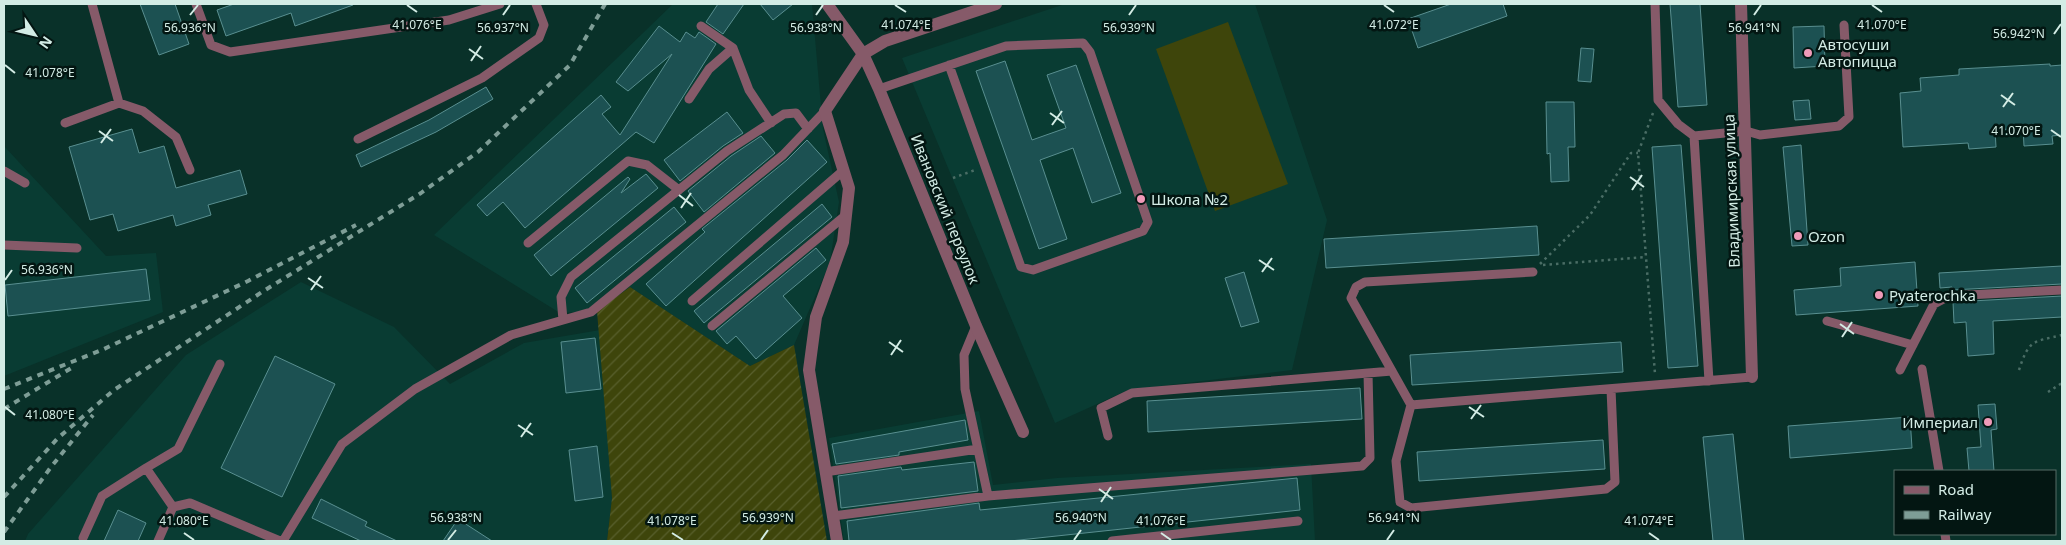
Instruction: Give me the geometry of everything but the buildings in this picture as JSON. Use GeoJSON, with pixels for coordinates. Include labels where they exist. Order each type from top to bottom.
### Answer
{"type":"FeatureCollection","features":[{"type":"Feature","properties":{"kind":"street","name":"Ивановский переулок"},"geometry":{"type":"LineString","coordinates":[[827,4],[863,54],[879,88],[976,326],[1023,432]]}},
{"type":"Feature","properties":{"kind":"street"},"geometry":{"type":"LineString","coordinates":[[837,541],[809,370],[816,317],[843,242],[849,188],[825,111],[863,54],[885,41],[996,4]]}},
{"type":"Feature","properties":{"kind":"street","name":"Владимирская улица"},"geometry":{"type":"LineString","coordinates":[[1741,4],[1752,377]]}},
{"type":"Feature","properties":{"kind":"lane"},"geometry":{"type":"LineString","coordinates":[[92,4],[118,103]]}},
{"type":"Feature","properties":{"kind":"lane"},"geometry":{"type":"LineString","coordinates":[[196,4],[211,45],[230,52],[449,20],[500,4]]}},
{"type":"Feature","properties":{"kind":"lane"},"geometry":{"type":"LineString","coordinates":[[358,139],[482,78],[539,38],[544,25],[536,4]]}},
{"type":"Feature","properties":{"kind":"lane"},"geometry":{"type":"LineString","coordinates":[[1655,4],[1658,100],[1678,124],[1694,136],[1746,131],[1760,134],[1840,126],[1849,117],[1844,25]]}},
{"type":"Feature","properties":{"kind":"lane"},"geometry":{"type":"LineString","coordinates":[[701,26],[733,48],[749,90],[771,122]]}},
{"type":"Feature","properties":{"kind":"lane"},"geometry":{"type":"LineString","coordinates":[[879,88],[1006,46],[1083,43],[1090,52],[1148,222],[1143,231],[1034,270],[1021,267],[949,65]]}},
{"type":"Feature","properties":{"kind":"lane"},"geometry":{"type":"LineString","coordinates":[[689,98],[709,68],[733,48]]}},
{"type":"Feature","properties":{"kind":"lane"},"geometry":{"type":"LineString","coordinates":[[65,123],[118,103],[143,111],[176,137],[190,170]]}},
{"type":"Feature","properties":{"kind":"lane"},"geometry":{"type":"LineString","coordinates":[[173,507],[190,503],[282,541],[342,444],[416,389],[511,335],[591,312],[783,155],[825,111]]}},
{"type":"Feature","properties":{"kind":"lane"},"geometry":{"type":"LineString","coordinates":[[563,320],[561,297],[571,277],[727,151],[784,114],[796,113],[808,129]]}},
{"type":"Feature","properties":{"kind":"lane"},"geometry":{"type":"LineString","coordinates":[[1694,136],[1709,381]]}},
{"type":"Feature","properties":{"kind":"lane"},"geometry":{"type":"LineString","coordinates":[[528,242],[628,161],[647,165],[679,190]]}},
{"type":"Feature","properties":{"kind":"lane"},"geometry":{"type":"LineString","coordinates":[[692,301],[844,170]]}},
{"type":"Feature","properties":{"kind":"lane"},"geometry":{"type":"LineString","coordinates":[[4,171],[25,184]]}},
{"type":"Feature","properties":{"kind":"lane"},"geometry":{"type":"LineString","coordinates":[[712,326],[846,215]]}},
{"type":"Feature","properties":{"kind":"lane"},"geometry":{"type":"LineString","coordinates":[[4,245],[77,248]]}},
{"type":"Feature","properties":{"kind":"lane"},"geometry":{"type":"LineString","coordinates":[[1532,272],[1365,282],[1356,287],[1351,298],[1411,404],[1396,461],[1400,502],[1411,508],[1606,489],[1615,482],[1611,388]]}},
{"type":"Feature","properties":{"kind":"lane"},"geometry":{"type":"LineString","coordinates":[[1900,370],[1934,304],[1949,296],[2062,290]]}},
{"type":"Feature","properties":{"kind":"lane"},"geometry":{"type":"LineString","coordinates":[[1827,321],[1913,345]]}},
{"type":"Feature","properties":{"kind":"lane"},"geometry":{"type":"LineString","coordinates":[[976,326],[964,355],[965,389],[988,496]]}},
{"type":"Feature","properties":{"kind":"lane"},"geometry":{"type":"LineString","coordinates":[[83,538],[102,496],[178,449],[220,364]]}},
{"type":"Feature","properties":{"kind":"lane"},"geometry":{"type":"LineString","coordinates":[[1922,369],[1939,470]]}},
{"type":"Feature","properties":{"kind":"lane"},"geometry":{"type":"LineString","coordinates":[[1108,436],[1100,408],[1132,393],[1392,371]]}},
{"type":"Feature","properties":{"kind":"lane"},"geometry":{"type":"LineString","coordinates":[[833,516],[988,496],[1362,466],[1370,458],[1368,373]]}},
{"type":"Feature","properties":{"kind":"lane"},"geometry":{"type":"LineString","coordinates":[[1411,404],[1752,377]]}},
{"type":"Feature","properties":{"kind":"lane"},"geometry":{"type":"LineString","coordinates":[[825,472],[978,449]]}},
{"type":"Feature","properties":{"kind":"lane"},"geometry":{"type":"LineString","coordinates":[[146,468],[173,507]]}},
{"type":"Feature","properties":{"kind":"lane"},"geometry":{"type":"LineString","coordinates":[[158,541],[173,507]]}},
{"type":"Feature","properties":{"kind":"lane"},"geometry":{"type":"LineString","coordinates":[[1112,541],[1298,521]]}},
{"type":"Feature","properties":{"kind":"path"},"geometry":{"type":"LineString","coordinates":[[1656,385],[1638,153],[1658,100]]}},
{"type":"Feature","properties":{"kind":"path"},"geometry":{"type":"LineString","coordinates":[[1638,153],[1631,153],[1590,216],[1538,265],[1646,257]]}},
{"type":"Feature","properties":{"kind":"path"},"geometry":{"type":"LineString","coordinates":[[953,178],[985,166]]}},
{"type":"Feature","properties":{"kind":"path"},"geometry":{"type":"LineString","coordinates":[[2018,370],[2025,350],[2034,341],[2062,335]]}},
{"type":"Feature","properties":{"kind":"path"},"geometry":{"type":"LineString","coordinates":[[2048,392],[2062,383]]}},
{"type":"Feature","properties":{"kind":"shaded area"},"geometry":{"type":"Polygon","coordinates":[[[673,4],[812,4],[823,129],[839,202],[830,262],[794,345],[750,366],[630,287],[597,311],[560,313],[434,235],[673,4]]]}},
{"type":"Feature","properties":{"kind":"shaded area","name":"Школа №2"},"geometry":{"type":"Polygon","coordinates":[[[1065,4],[1255,4],[1327,220],[1292,370],[1128,390],[1055,423],[902,58],[1065,4]]]}},
{"type":"Feature","properties":{"kind":"shaded area"},"geometry":{"type":"Polygon","coordinates":[[[4,146],[106,256],[156,253],[163,312],[4,376],[4,146]]]}},
{"type":"Feature","properties":{"kind":"shaded area"},"geometry":{"type":"Polygon","coordinates":[[[301,282],[394,327],[450,384],[524,343],[600,330],[612,498],[607,541],[25,541],[28,534],[186,355],[301,282]]]}},
{"type":"Feature","properties":{"kind":"shaded area"},"geometry":{"type":"Polygon","coordinates":[[[979,411],[993,485],[1057,478],[1311,464],[1315,541],[844,541],[829,438],[979,411]]]}},
{"type":"Feature","properties":{"kind":"green space"},"geometry":{"type":"Polygon","coordinates":[[[1228,22],[1288,184],[1215,211],[1156,49],[1228,22]]]}},
{"type":"Feature","properties":{"kind":"green space"},"geometry":{"type":"Polygon","coordinates":[[[630,287],[750,366],[794,345],[827,541],[607,541],[612,498],[597,311],[630,287]]]}},
{"type":"Feature","properties":{"kind":"railway"},"geometry":{"type":"LineString","coordinates":[[4,497],[58,438],[114,390],[262,292],[421,193],[478,152],[570,65],[605,4]]}},
{"type":"Feature","properties":{"kind":"railway"},"geometry":{"type":"LineString","coordinates":[[4,389],[104,349],[248,281],[356,225]]}},
{"type":"Feature","properties":{"kind":"railway"},"geometry":{"type":"LineString","coordinates":[[4,409],[73,367]]}},
{"type":"Feature","properties":{"kind":"railway"},"geometry":{"type":"LineString","coordinates":[[4,532],[51,467],[93,415]]}},
{"type":"Feature","properties":{"kind":"place","name":"Автосуши Автопицца"},"geometry":{"type":"Point","coordinates":[1808,53]}},
{"type":"Feature","properties":{"kind":"place","name":"Школа №2"},"geometry":{"type":"Point","coordinates":[1141,199]}},
{"type":"Feature","properties":{"kind":"place","name":"Ozon"},"geometry":{"type":"Point","coordinates":[1798,236]}},
{"type":"Feature","properties":{"kind":"place","name":"Pyaterochka"},"geometry":{"type":"Point","coordinates":[1879,295]}},
{"type":"Feature","properties":{"kind":"place","name":"Империал"},"geometry":{"type":"Point","coordinates":[1988,422]}}]}
